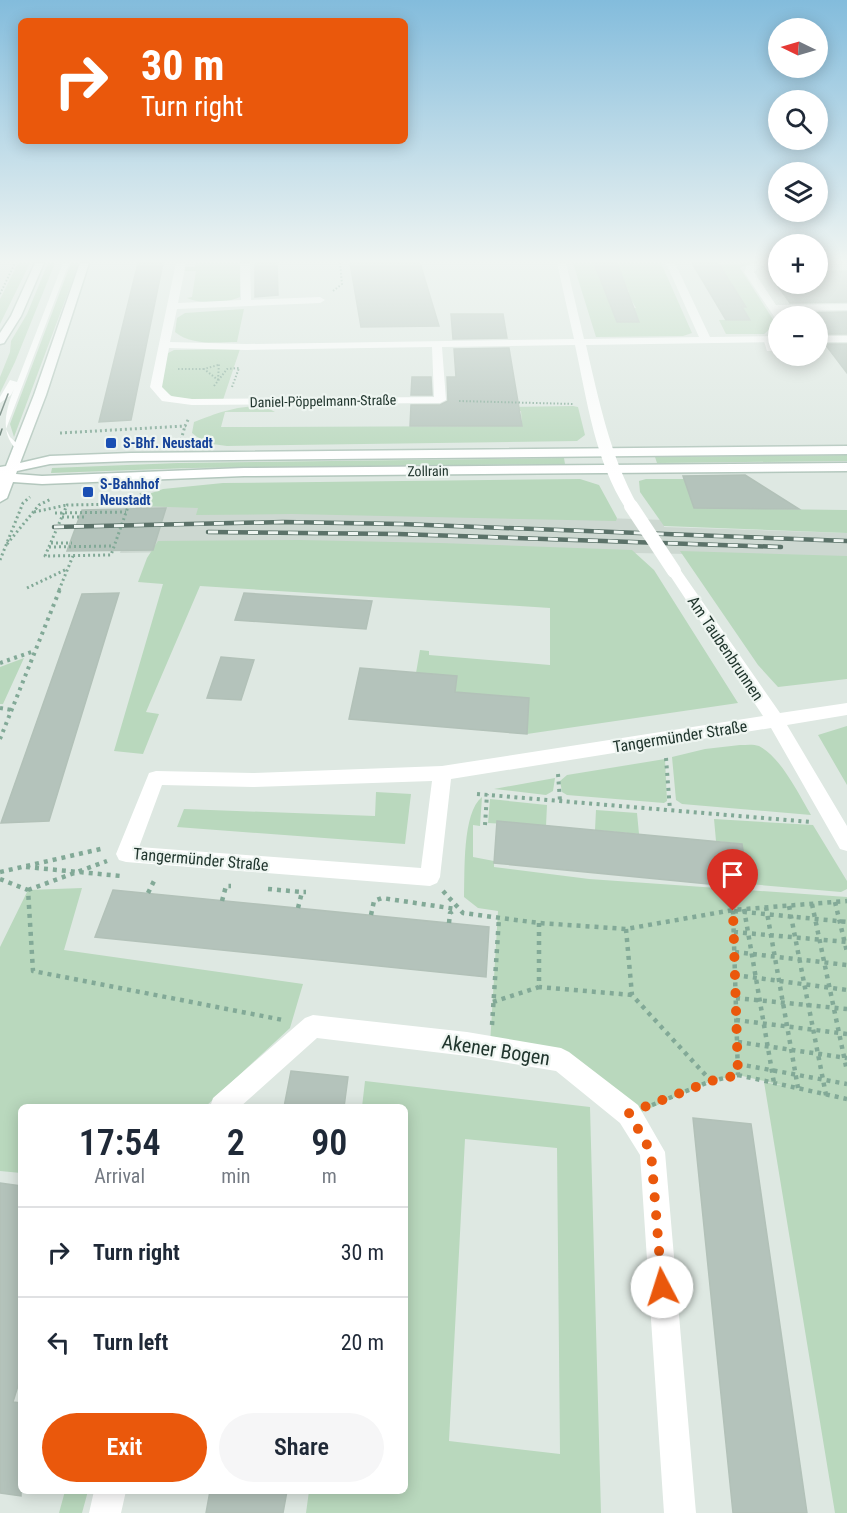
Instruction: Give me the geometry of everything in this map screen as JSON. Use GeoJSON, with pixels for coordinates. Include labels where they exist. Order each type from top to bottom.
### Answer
{"type":"FeatureCollection","features":[{"type":"Feature","properties":{"kind":"street"},"geometry":{"type":"LineString","coordinates":[[0,498],[5,474],[20,450],[60,334]]}},
{"type":"Feature","properties":{"kind":"street"},"geometry":{"type":"LineString","coordinates":[[166,334],[163,345],[246,347],[706,340],[768,344]]}},
{"type":"Feature","properties":{"kind":"street","name":"Am Taubenbrunnen"},"geometry":{"type":"LineString","coordinates":[[579,334],[607,453],[632,506],[776,721],[847,843]]}},
{"type":"Feature","properties":{"kind":"street"},"geometry":{"type":"LineString","coordinates":[[703,334],[706,340]]}},
{"type":"Feature","properties":{"kind":"street"},"geometry":{"type":"LineString","coordinates":[[828,339],[847,339]]}},
{"type":"Feature","properties":{"kind":"street"},"geometry":{"type":"LineString","coordinates":[[437,344],[440,400]]}},
{"type":"Feature","properties":{"kind":"street","name":"Daniel-Pöppelmann-Straße"},"geometry":{"type":"LineString","coordinates":[[163,345],[156,387],[160,395],[169,400],[192,402],[440,400]]}},
{"type":"Feature","properties":{"kind":"street","name":"Zollrain"},"geometry":{"type":"LineString","coordinates":[[20,450],[50,460]]}},
{"type":"Feature","properties":{"kind":"street","name":"Zollrain"},"geometry":{"type":"LineString","coordinates":[[5,474],[50,460],[154,457],[847,450]]}},
{"type":"Feature","properties":{"kind":"street","name":"Zollrain"},"geometry":{"type":"LineString","coordinates":[[5,474],[42,480],[244,472],[847,467]]}},
{"type":"Feature","properties":{"kind":"street","name":"Tangermünder Straße"},"geometry":{"type":"LineString","coordinates":[[430,877],[128,848],[156,778],[253,780],[442,773],[847,709]]}},
{"type":"Feature","properties":{"kind":"street"},"geometry":{"type":"LineString","coordinates":[[430,877],[442,773]]}},
{"type":"Feature","properties":{"kind":"street"},"geometry":{"type":"LineString","coordinates":[[225,1104],[313,1026]]}},
{"type":"Feature","properties":{"kind":"street","name":"Akener Bogen"},"geometry":{"type":"LineString","coordinates":[[313,1026],[468,1044],[561,1060],[629,1113],[651,1152],[680,1513]]}},
{"type":"Feature","properties":{"kind":"street"},"geometry":{"type":"LineString","coordinates":[[105,1513],[109,1494]]}},
{"type":"Feature","properties":{"kind":"lane"},"geometry":{"type":"LineString","coordinates":[[0,401],[8,393],[31,334]]}},
{"type":"Feature","properties":{"kind":"lane"},"geometry":{"type":"LineString","coordinates":[[8,394],[32,334]]}},
{"type":"Feature","properties":{"kind":"lane"},"geometry":{"type":"LineString","coordinates":[[20,450],[6,438],[2,429],[39,334]]}},
{"type":"Feature","properties":{"kind":"path"},"geometry":{"type":"LineString","coordinates":[[218,380],[220,360]]}},
{"type":"Feature","properties":{"kind":"path"},"geometry":{"type":"LineString","coordinates":[[169,369],[204,369],[218,365]]}},
{"type":"Feature","properties":{"kind":"path"},"geometry":{"type":"LineString","coordinates":[[225,365],[227,369]]}},
{"type":"Feature","properties":{"kind":"path"},"geometry":{"type":"LineString","coordinates":[[208,389],[214,387],[227,369],[239,368]]}},
{"type":"Feature","properties":{"kind":"path"},"geometry":{"type":"LineString","coordinates":[[204,369],[218,380]]}},
{"type":"Feature","properties":{"kind":"path"},"geometry":{"type":"LineString","coordinates":[[440,400],[511,404],[594,404]]}},
{"type":"Feature","properties":{"kind":"path"},"geometry":{"type":"LineString","coordinates":[[179,445],[184,426],[189,418]]}},
{"type":"Feature","properties":{"kind":"path"},"geometry":{"type":"LineString","coordinates":[[60,433],[184,426]]}},
{"type":"Feature","properties":{"kind":"path"},"geometry":{"type":"LineString","coordinates":[[67,505],[45,556],[111,555],[129,504],[141,494],[129,495]]}},
{"type":"Feature","properties":{"kind":"path"},"geometry":{"type":"LineString","coordinates":[[0,560],[23,503],[33,495]]}},
{"type":"Feature","properties":{"kind":"path"},"geometry":{"type":"LineString","coordinates":[[4,547],[33,512],[45,501],[56,498]]}},
{"type":"Feature","properties":{"kind":"path"},"geometry":{"type":"LineString","coordinates":[[33,512],[67,505],[129,504]]}},
{"type":"Feature","properties":{"kind":"path"},"geometry":{"type":"LineString","coordinates":[[56,513],[126,512]]}},
{"type":"Feature","properties":{"kind":"path"},"geometry":{"type":"LineString","coordinates":[[62,517],[84,517],[77,518]]}},
{"type":"Feature","properties":{"kind":"path"},"geometry":{"type":"LineString","coordinates":[[50,545],[72,543],[67,542]]}},
{"type":"Feature","properties":{"kind":"path"},"geometry":{"type":"LineString","coordinates":[[50,545],[114,546]]}},
{"type":"Feature","properties":{"kind":"path"},"geometry":{"type":"LineString","coordinates":[[0,739],[72,556]]}},
{"type":"Feature","properties":{"kind":"path"},"geometry":{"type":"LineString","coordinates":[[27,588],[67,568]]}},
{"type":"Feature","properties":{"kind":"path"},"geometry":{"type":"LineString","coordinates":[[0,663],[35,650]]}},
{"type":"Feature","properties":{"kind":"path"},"geometry":{"type":"LineString","coordinates":[[0,708],[12,710]]}},
{"type":"Feature","properties":{"kind":"path"},"geometry":{"type":"LineString","coordinates":[[665,752],[670,810]]}},
{"type":"Feature","properties":{"kind":"path"},"geometry":{"type":"LineString","coordinates":[[558,770],[560,801]]}},
{"type":"Feature","properties":{"kind":"path"},"geometry":{"type":"LineString","coordinates":[[477,794],[818,822]]}},
{"type":"Feature","properties":{"kind":"path"},"geometry":{"type":"LineString","coordinates":[[485,826],[487,794]]}},
{"type":"Feature","properties":{"kind":"path"},"geometry":{"type":"LineString","coordinates":[[0,872],[128,848]]}},
{"type":"Feature","properties":{"kind":"path"},"geometry":{"type":"LineString","coordinates":[[0,879],[28,890],[78,872],[128,848]]}},
{"type":"Feature","properties":{"kind":"path"},"geometry":{"type":"LineString","coordinates":[[23,867],[132,877]]}},
{"type":"Feature","properties":{"kind":"path"},"geometry":{"type":"LineString","coordinates":[[430,877],[463,913],[499,918],[626,929],[733,910],[847,922]]}},
{"type":"Feature","properties":{"kind":"path"},"geometry":{"type":"LineString","coordinates":[[142,878],[164,880]]}},
{"type":"Feature","properties":{"kind":"path"},"geometry":{"type":"LineString","coordinates":[[148,893],[153,879]]}},
{"type":"Feature","properties":{"kind":"path"},"geometry":{"type":"LineString","coordinates":[[217,885],[238,887]]}},
{"type":"Feature","properties":{"kind":"path"},"geometry":{"type":"LineString","coordinates":[[222,901],[226,885],[228,886]]}},
{"type":"Feature","properties":{"kind":"path"},"geometry":{"type":"LineString","coordinates":[[260,888],[311,891]]}},
{"type":"Feature","properties":{"kind":"path"},"geometry":{"type":"LineString","coordinates":[[28,890],[33,971],[313,1026]]}},
{"type":"Feature","properties":{"kind":"path"},"geometry":{"type":"LineString","coordinates":[[298,908],[302,892]]}},
{"type":"Feature","properties":{"kind":"path"},"geometry":{"type":"LineString","coordinates":[[372,896],[457,909]]}},
{"type":"Feature","properties":{"kind":"path"},"geometry":{"type":"LineString","coordinates":[[371,915],[374,901],[382,898]]}},
{"type":"Feature","properties":{"kind":"path"},"geometry":{"type":"LineString","coordinates":[[744,911],[766,907],[847,901]]}},
{"type":"Feature","properties":{"kind":"path"},"geometry":{"type":"LineString","coordinates":[[835,902],[847,952]]}},
{"type":"Feature","properties":{"kind":"path"},"geometry":{"type":"LineString","coordinates":[[812,904],[833,1008],[846,1057],[847,1071]]}},
{"type":"Feature","properties":{"kind":"path"},"geometry":{"type":"LineString","coordinates":[[789,906],[826,1095]]}},
{"type":"Feature","properties":{"kind":"path"},"geometry":{"type":"LineString","coordinates":[[766,907],[798,1088]]}},
{"type":"Feature","properties":{"kind":"path"},"geometry":{"type":"LineString","coordinates":[[449,923],[450,913],[457,909]]}},
{"type":"Feature","properties":{"kind":"path"},"geometry":{"type":"LineString","coordinates":[[733,910],[738,1075]]}},
{"type":"Feature","properties":{"kind":"path"},"geometry":{"type":"LineString","coordinates":[[744,911],[774,1083]]}},
{"type":"Feature","properties":{"kind":"path"},"geometry":{"type":"LineString","coordinates":[[499,918],[492,1025],[502,1026]]}},
{"type":"Feature","properties":{"kind":"path"},"geometry":{"type":"LineString","coordinates":[[539,922],[539,987]]}},
{"type":"Feature","properties":{"kind":"path"},"geometry":{"type":"LineString","coordinates":[[626,929],[632,995],[711,1081]]}},
{"type":"Feature","properties":{"kind":"path"},"geometry":{"type":"LineString","coordinates":[[734,932],[846,942]]}},
{"type":"Feature","properties":{"kind":"path"},"geometry":{"type":"LineString","coordinates":[[734,952],[847,965]]}},
{"type":"Feature","properties":{"kind":"path"},"geometry":{"type":"LineString","coordinates":[[735,975],[847,990]]}},
{"type":"Feature","properties":{"kind":"path"},"geometry":{"type":"LineString","coordinates":[[493,1002],[539,987],[632,995]]}},
{"type":"Feature","properties":{"kind":"path"},"geometry":{"type":"LineString","coordinates":[[736,998],[847,1009]]}},
{"type":"Feature","properties":{"kind":"path"},"geometry":{"type":"LineString","coordinates":[[736,1020],[847,1034]]}},
{"type":"Feature","properties":{"kind":"path"},"geometry":{"type":"LineString","coordinates":[[737,1042],[846,1057]]}},
{"type":"Feature","properties":{"kind":"path"},"geometry":{"type":"LineString","coordinates":[[738,1064],[847,1084]]}},
{"type":"Feature","properties":{"kind":"path"},"geometry":{"type":"LineString","coordinates":[[629,1113],[711,1081],[738,1075],[847,1099]]}},
{"type":"Feature","properties":{"kind":"shaded area"},"geometry":{"type":"Polygon","coordinates":[[[136,506],[283,507],[665,520],[664,527],[847,533],[847,557],[635,553],[229,551],[120,553],[136,506]]]}},
{"type":"Feature","properties":{"kind":"green space"},"geometry":{"type":"Polygon","coordinates":[[[15,334],[26,334],[0,393],[0,377],[10,352],[11,341],[15,334]]]}},
{"type":"Feature","properties":{"kind":"green space"},"geometry":{"type":"Polygon","coordinates":[[[44,334],[53,334],[14,437],[10,424],[44,334]]]}},
{"type":"Feature","properties":{"kind":"green space"},"geometry":{"type":"Polygon","coordinates":[[[178,334],[239,334],[237,342],[213,343],[178,334]]]}},
{"type":"Feature","properties":{"kind":"green space"},"geometry":{"type":"Polygon","coordinates":[[[595,334],[690,334],[683,336],[596,337],[595,334]]]}},
{"type":"Feature","properties":{"kind":"green space"},"geometry":{"type":"Polygon","coordinates":[[[240,349],[223,400],[182,399],[174,397],[161,388],[164,355],[174,350],[240,349]]]}},
{"type":"Feature","properties":{"kind":"green space"},"geometry":{"type":"Polygon","coordinates":[[[246,407],[267,408],[275,412],[225,412],[221,427],[522,426],[521,411],[511,411],[510,407],[578,407],[585,435],[577,441],[227,446],[205,443],[192,433],[194,422],[223,412],[246,407]]]}},
{"type":"Feature","properties":{"kind":"green space"},"geometry":{"type":"Polygon","coordinates":[[[847,455],[847,461],[657,463],[655,457],[847,455]]]}},
{"type":"Feature","properties":{"kind":"green space"},"geometry":{"type":"Polygon","coordinates":[[[564,458],[565,464],[190,468],[51,473],[52,468],[178,463],[564,458]]]}},
{"type":"Feature","properties":{"kind":"green space"},"geometry":{"type":"Polygon","coordinates":[[[580,479],[599,485],[617,518],[616,521],[292,514],[196,515],[198,508],[139,506],[143,496],[163,489],[223,483],[580,479]]]}},
{"type":"Feature","properties":{"kind":"green space"},"geometry":{"type":"Polygon","coordinates":[[[684,479],[694,508],[847,510],[847,533],[664,526],[640,492],[639,481],[684,479]]]}},
{"type":"Feature","properties":{"kind":"green space"},"geometry":{"type":"Polygon","coordinates":[[[299,540],[632,550],[654,570],[738,703],[527,734],[529,698],[455,692],[457,676],[416,673],[420,650],[429,651],[429,655],[550,665],[550,608],[200,586],[146,712],[159,714],[143,754],[114,751],[163,584],[138,582],[147,558],[158,541],[299,540]]]}},
{"type":"Feature","properties":{"kind":"green space"},"geometry":{"type":"Polygon","coordinates":[[[680,551],[847,556],[847,679],[778,687],[758,665],[680,551]]]}},
{"type":"Feature","properties":{"kind":"green space"},"geometry":{"type":"Polygon","coordinates":[[[24,658],[3,704],[0,704],[0,667],[24,658]]]}},
{"type":"Feature","properties":{"kind":"green space"},"geometry":{"type":"Polygon","coordinates":[[[847,726],[847,785],[818,735],[847,726]]]}},
{"type":"Feature","properties":{"kind":"green space"},"geometry":{"type":"Polygon","coordinates":[[[740,745],[759,746],[767,751],[789,777],[811,815],[682,804],[676,800],[672,757],[705,749],[740,745]]]}},
{"type":"Feature","properties":{"kind":"green space"},"geometry":{"type":"Polygon","coordinates":[[[665,759],[667,801],[664,803],[567,795],[562,792],[560,781],[567,775],[665,759]]]}},
{"type":"Feature","properties":{"kind":"green space"},"geometry":{"type":"Polygon","coordinates":[[[555,778],[553,791],[546,795],[494,789],[555,778]]]}},
{"type":"Feature","properties":{"kind":"green space"},"geometry":{"type":"Polygon","coordinates":[[[376,792],[411,794],[405,844],[177,827],[184,809],[375,816],[376,792]]]}},
{"type":"Feature","properties":{"kind":"green space"},"geometry":{"type":"Polygon","coordinates":[[[482,797],[480,826],[473,825],[473,857],[494,861],[494,867],[589,879],[847,897],[847,1513],[835,1513],[764,1082],[790,1087],[738,1075],[711,1081],[633,1116],[562,1058],[490,1045],[498,911],[478,908],[464,897],[468,829],[471,816],[482,797]]]}},
{"type":"Feature","properties":{"kind":"green space"},"geometry":{"type":"Polygon","coordinates":[[[490,799],[547,805],[546,826],[488,823],[490,799]]]}},
{"type":"Feature","properties":{"kind":"green space"},"geometry":{"type":"Polygon","coordinates":[[[596,810],[637,813],[639,834],[595,830],[596,810]]]}},
{"type":"Feature","properties":{"kind":"green space"},"geometry":{"type":"Polygon","coordinates":[[[714,819],[813,825],[847,881],[847,889],[841,892],[749,884],[742,844],[716,841],[714,819]]]}},
{"type":"Feature","properties":{"kind":"green space"},"geometry":{"type":"Polygon","coordinates":[[[82,888],[64,950],[303,984],[290,1028],[208,1104],[18,1104],[18,1173],[0,1171],[0,947],[28,890],[82,888]]]}},
{"type":"Feature","properties":{"kind":"green space"},"geometry":{"type":"Polygon","coordinates":[[[365,1081],[590,1107],[601,1513],[306,1513],[309,1494],[408,1494],[408,1104],[362,1104],[365,1081]],[[465,1139],[449,1441],[560,1454],[557,1148],[465,1139]]]}},
{"type":"Feature","properties":{"kind":"green space"},"geometry":{"type":"Polygon","coordinates":[[[64,1494],[87,1494],[82,1513],[59,1513],[64,1494]]]}},
{"type":"Feature","properties":{"kind":"building"},"geometry":{"type":"Polygon","coordinates":[[[121,334],[149,334],[131,420],[99,422],[121,334]]]}},
{"type":"Feature","properties":{"kind":"building"},"geometry":{"type":"Polygon","coordinates":[[[453,334],[506,334],[507,338],[453,339],[453,334]]]}},
{"type":"Feature","properties":{"kind":"building"},"geometry":{"type":"Polygon","coordinates":[[[828,344],[847,344],[847,373],[828,348],[828,344]]]}},
{"type":"Feature","properties":{"kind":"building"},"geometry":{"type":"Polygon","coordinates":[[[509,348],[522,426],[410,426],[411,405],[440,405],[448,401],[447,377],[456,377],[454,349],[509,348]]]}},
{"type":"Feature","properties":{"kind":"building"},"geometry":{"type":"Polygon","coordinates":[[[412,377],[431,377],[432,395],[411,395],[412,377]]]}},
{"type":"Feature","properties":{"kind":"building"},"geometry":{"type":"Polygon","coordinates":[[[745,475],[799,509],[694,508],[683,476],[745,475]]]}},
{"type":"Feature","properties":{"kind":"building"},"geometry":{"type":"Polygon","coordinates":[[[166,508],[153,550],[67,551],[82,510],[166,508]]]}},
{"type":"Feature","properties":{"kind":"building"},"geometry":{"type":"Polygon","coordinates":[[[119,593],[49,821],[1,823],[82,594],[119,593]]]}},
{"type":"Feature","properties":{"kind":"building"},"geometry":{"type":"Polygon","coordinates":[[[244,593],[372,601],[366,629],[235,620],[244,593]]]}},
{"type":"Feature","properties":{"kind":"building"},"geometry":{"type":"Polygon","coordinates":[[[221,657],[254,660],[241,700],[207,698],[221,657]]]}},
{"type":"Feature","properties":{"kind":"building"},"geometry":{"type":"Polygon","coordinates":[[[360,668],[457,676],[455,692],[529,698],[527,734],[349,719],[360,668]]]}},
{"type":"Feature","properties":{"kind":"building"},"geometry":{"type":"Polygon","coordinates":[[[497,821],[742,844],[749,888],[494,863],[497,821]]]}},
{"type":"Feature","properties":{"kind":"building"},"geometry":{"type":"Polygon","coordinates":[[[113,890],[489,927],[486,977],[95,937],[113,890]]]}},
{"type":"Feature","properties":{"kind":"building"},"geometry":{"type":"Polygon","coordinates":[[[291,1071],[348,1077],[344,1104],[285,1104],[291,1071]]]}},
{"type":"Feature","properties":{"kind":"building"},"geometry":{"type":"Polygon","coordinates":[[[693,1118],[751,1124],[807,1513],[733,1513],[693,1118]]]}},
{"type":"Feature","properties":{"kind":"building"},"geometry":{"type":"Polygon","coordinates":[[[0,1183],[18,1186],[18,1386],[13,1402],[18,1403],[18,1494],[21,1496],[0,1493],[0,1183]]]}},
{"type":"Feature","properties":{"kind":"building"},"geometry":{"type":"Polygon","coordinates":[[[209,1494],[286,1494],[283,1513],[206,1513],[209,1494]]]}},
{"type":"Feature","properties":{"kind":"tram line"},"geometry":{"type":"LineString","coordinates":[[0,415],[8,394]]}},
{"type":"Feature","properties":{"kind":"tram line"},"geometry":{"type":"LineString","coordinates":[[0,435],[2,429]]}},
{"type":"Feature","properties":{"kind":"railway"},"geometry":{"type":"LineString","coordinates":[[54,527],[283,522],[401,524],[847,541]]}},
{"type":"Feature","properties":{"kind":"railway"},"geometry":{"type":"LineString","coordinates":[[208,532],[398,534],[781,547]]}},
{"type":"Feature","properties":{"kind":"place","name":"S-Bhf. Neustadt"},"geometry":{"type":"Point","coordinates":[111,443]}},
{"type":"Feature","properties":{"kind":"place","name":"S-Bahnhof Neustadt"},"geometry":{"type":"Point","coordinates":[88,492]}},
{"type":"Feature","properties":{"kind":"route"},"geometry":{"type":"LineString","coordinates":[[662,1287],[651,1152],[629,1113],[711,1081],[738,1075],[733,911]]}}]}
